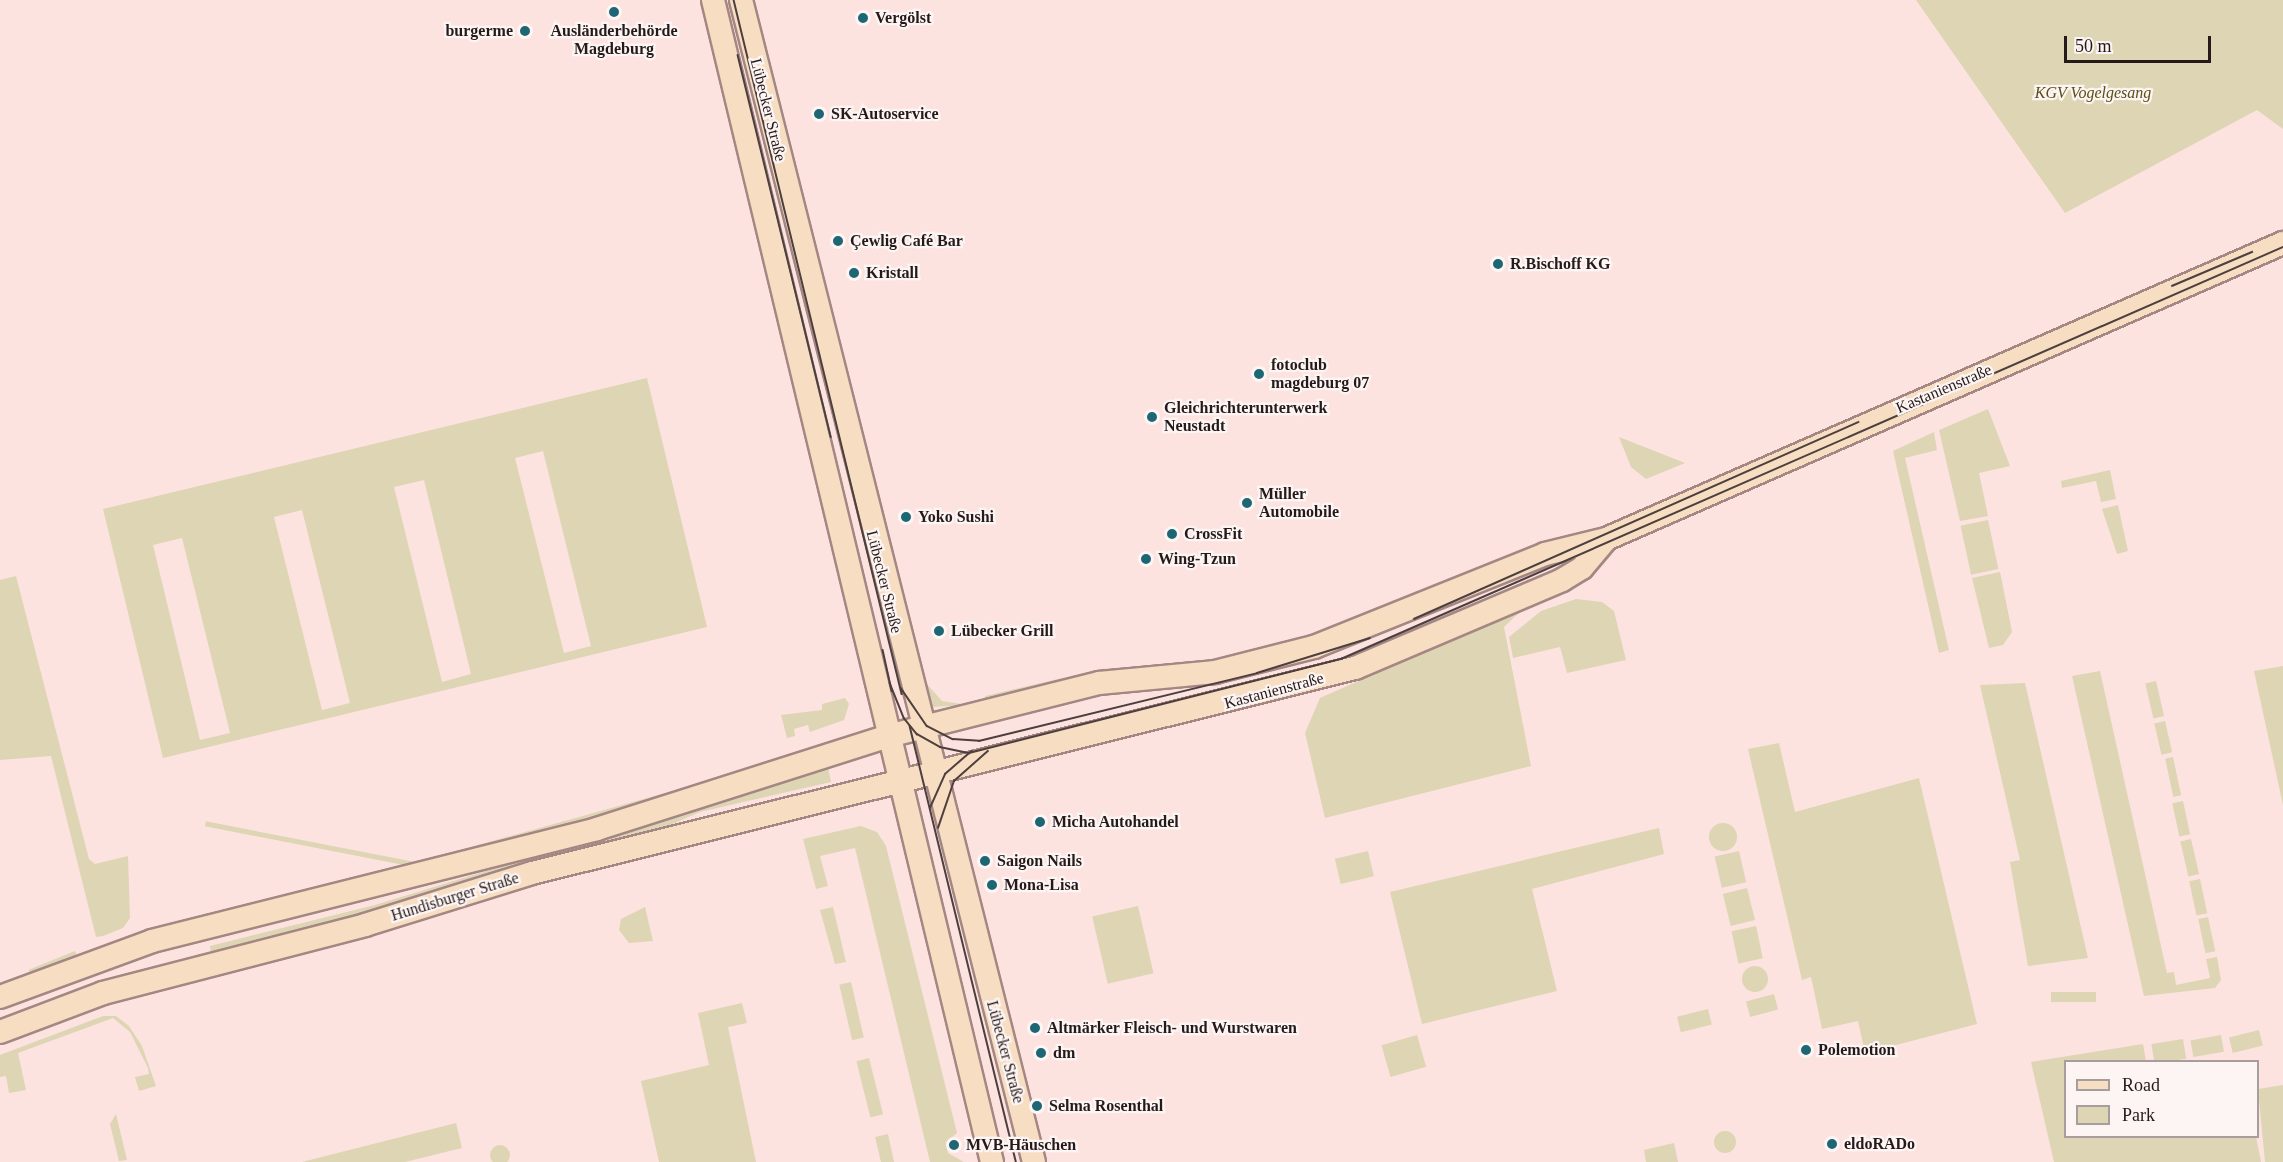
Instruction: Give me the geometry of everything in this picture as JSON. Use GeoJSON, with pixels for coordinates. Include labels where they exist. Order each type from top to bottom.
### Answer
{"type":"FeatureCollection","features":[{"type":"Feature","properties":{"kind":"main road","name":"Lübecker Straße"},"geometry":{"type":"LineString","coordinates":[[714,0],[916,781],[992,1162]]}},
{"type":"Feature","properties":{"kind":"main road","name":"Lübecker Straße"},"geometry":{"type":"LineString","coordinates":[[741,0],[916,781],[1034,1162]]}},
{"type":"Feature","properties":{"kind":"main road","name":"Kastanienstraße"},"geometry":{"type":"LineString","coordinates":[[904,732],[1099,683],[1252,665],[1358,632],[1545,554],[1606,538],[2283,243]]}},
{"type":"Feature","properties":{"kind":"main road","name":"Kastanienstraße"},"geometry":{"type":"LineString","coordinates":[[916,781],[1355,668],[1562,580],[1582,568],[1606,538]]}},
{"type":"Feature","properties":{"kind":"main road","name":"Hundisburger Straße"},"geometry":{"type":"LineString","coordinates":[[0,997],[152,941],[597,829],[904,732]]}},
{"type":"Feature","properties":{"kind":"main road","name":"Hundisburger Straße"},"geometry":{"type":"LineString","coordinates":[[0,1032],[103,993],[365,925],[532,873],[916,781]]}},
{"type":"Feature","properties":{"kind":"green space","name":"KGV Vogelgesang"},"geometry":{"type":"Polygon","coordinates":[[[1916,0],[2283,0],[2283,129],[2257,110],[2065,213],[1916,0]]]}},
{"type":"Feature","properties":{"kind":"green space"},"geometry":{"type":"Polygon","coordinates":[[[647,378],[707,627],[163,758],[103,509],[647,378]],[[543,451],[515,458],[564,653],[591,646],[543,451]],[[424,480],[394,487],[442,682],[471,674],[424,480]],[[302,510],[274,517],[322,710],[350,703],[302,510]],[[182,538],[153,545],[200,740],[230,733],[182,538]]]}},
{"type":"Feature","properties":{"kind":"green space"},"geometry":{"type":"Polygon","coordinates":[[[1988,409],[2010,466],[1979,473],[1988,516],[1960,521],[1939,430],[1988,409]]]}},
{"type":"Feature","properties":{"kind":"green space"},"geometry":{"type":"Polygon","coordinates":[[[1934,432],[1937,450],[1905,458],[1949,650],[1939,653],[1893,451],[1934,432]]]}},
{"type":"Feature","properties":{"kind":"green space"},"geometry":{"type":"Polygon","coordinates":[[[1619,437],[1685,463],[1646,479],[1631,467],[1619,437]]]}},
{"type":"Feature","properties":{"kind":"green space"},"geometry":{"type":"Polygon","coordinates":[[[2110,470],[2116,499],[2101,502],[2096,481],[2062,488],[2061,481],[2110,470]]]}},
{"type":"Feature","properties":{"kind":"green space"},"geometry":{"type":"Polygon","coordinates":[[[2118,505],[2128,551],[2117,554],[2102,509],[2118,505]]]}},
{"type":"Feature","properties":{"kind":"green space"},"geometry":{"type":"Polygon","coordinates":[[[1988,520],[1998,569],[1971,575],[1961,526],[1988,520]]]}},
{"type":"Feature","properties":{"kind":"green space"},"geometry":{"type":"Polygon","coordinates":[[[2000,572],[2012,632],[2003,645],[1989,648],[1972,578],[2000,572]]]}},
{"type":"Feature","properties":{"kind":"green space"},"geometry":{"type":"Polygon","coordinates":[[[16,576],[89,859],[95,864],[128,856],[130,918],[123,928],[103,936],[96,937],[51,756],[0,760],[0,580],[16,576]]]}},
{"type":"Feature","properties":{"kind":"green space"},"geometry":{"type":"Polygon","coordinates":[[[1576,599],[1602,602],[1614,611],[1626,660],[1567,673],[1560,647],[1513,658],[1509,637],[1541,611],[1576,599]]]}},
{"type":"Feature","properties":{"kind":"green space"},"geometry":{"type":"Polygon","coordinates":[[[1525,607],[1504,627],[1531,766],[1325,818],[1305,733],[1320,698],[1525,607]]]}},
{"type":"Feature","properties":{"kind":"green space"},"geometry":{"type":"Polygon","coordinates":[[[1208,661],[1209,665],[984,701],[985,696],[1101,669],[1208,661]]]}},
{"type":"Feature","properties":{"kind":"green space"},"geometry":{"type":"Polygon","coordinates":[[[2283,666],[2283,805],[2254,671],[2283,666]]]}},
{"type":"Feature","properties":{"kind":"green space"},"geometry":{"type":"Polygon","coordinates":[[[2100,671],[2167,973],[2174,972],[2176,985],[2210,978],[2206,959],[2217,957],[2221,980],[2215,988],[2144,996],[2072,676],[2100,671]]]}},
{"type":"Feature","properties":{"kind":"green space"},"geometry":{"type":"Polygon","coordinates":[[[2156,681],[2164,716],[2153,719],[2145,683],[2156,681]]]}},
{"type":"Feature","properties":{"kind":"green space"},"geometry":{"type":"Polygon","coordinates":[[[926,683],[942,701],[968,705],[932,707],[917,686],[926,683]]]}},
{"type":"Feature","properties":{"kind":"green space"},"geometry":{"type":"Polygon","coordinates":[[[2025,683],[2088,958],[2028,966],[2010,862],[2020,860],[1980,685],[2025,683]]]}},
{"type":"Feature","properties":{"kind":"green space"},"geometry":{"type":"Polygon","coordinates":[[[845,698],[849,704],[844,720],[810,732],[808,725],[794,729],[795,736],[787,738],[781,715],[822,710],[822,704],[845,698]]]}},
{"type":"Feature","properties":{"kind":"green space"},"geometry":{"type":"Polygon","coordinates":[[[2165,721],[2172,752],[2161,755],[2154,723],[2165,721]]]}},
{"type":"Feature","properties":{"kind":"green space"},"geometry":{"type":"Polygon","coordinates":[[[1779,743],[1795,812],[1919,778],[1977,1024],[1865,1053],[1858,1021],[1822,1029],[1811,977],[1802,980],[1748,749],[1779,743]]]}},
{"type":"Feature","properties":{"kind":"green space"},"geometry":{"type":"Polygon","coordinates":[[[2173,757],[2181,795],[2173,797],[2165,759],[2173,757]]]}},
{"type":"Feature","properties":{"kind":"green space"},"geometry":{"type":"Polygon","coordinates":[[[828,767],[831,782],[700,812],[654,832],[211,954],[210,946],[375,905],[828,767]]]}},
{"type":"Feature","properties":{"kind":"green space"},"geometry":{"type":"Polygon","coordinates":[[[665,793],[663,798],[422,866],[424,860],[665,793]]]}},
{"type":"Feature","properties":{"kind":"green space"},"geometry":{"type":"Polygon","coordinates":[[[2183,801],[2190,834],[2179,837],[2172,803],[2183,801]]]}},
{"type":"Feature","properties":{"kind":"green space"},"geometry":{"type":"Polygon","coordinates":[[[206,821],[415,862],[414,867],[205,826],[206,821]]]}},
{"type":"Feature","properties":{"kind":"green space"},"geometry":{"type":"Polygon","coordinates":[[[1723,823],[1733,827],[1737,837],[1733,847],[1723,851],[1713,847],[1709,837],[1713,827],[1723,823]]]}},
{"type":"Feature","properties":{"kind":"green space"},"geometry":{"type":"Polygon","coordinates":[[[861,826],[877,832],[886,846],[957,1133],[946,1142],[948,1153],[964,1162],[930,1162],[855,848],[820,856],[828,886],[816,889],[803,839],[861,826]]]}},
{"type":"Feature","properties":{"kind":"green space"},"geometry":{"type":"Polygon","coordinates":[[[1659,828],[1664,854],[1532,889],[1557,991],[1422,1024],[1390,892],[1659,828]]]}},
{"type":"Feature","properties":{"kind":"green space"},"geometry":{"type":"Polygon","coordinates":[[[2191,839],[2199,874],[2188,877],[2180,841],[2191,839]]]}},
{"type":"Feature","properties":{"kind":"green space"},"geometry":{"type":"Polygon","coordinates":[[[1368,851],[1374,876],[1341,884],[1335,859],[1368,851]]]}},
{"type":"Feature","properties":{"kind":"green space"},"geometry":{"type":"Polygon","coordinates":[[[1739,851],[1746,882],[1722,888],[1715,857],[1739,851]]]}},
{"type":"Feature","properties":{"kind":"green space"},"geometry":{"type":"Polygon","coordinates":[[[2200,879],[2207,913],[2197,916],[2189,881],[2200,879]]]}},
{"type":"Feature","properties":{"kind":"green space"},"geometry":{"type":"Polygon","coordinates":[[[1747,888],[1755,920],[1731,926],[1723,894],[1747,888]]]}},
{"type":"Feature","properties":{"kind":"green space"},"geometry":{"type":"Polygon","coordinates":[[[1138,906],[1154,973],[1108,984],[1092,917],[1138,906]]]}},
{"type":"Feature","properties":{"kind":"green space"},"geometry":{"type":"Polygon","coordinates":[[[645,907],[653,941],[629,943],[619,930],[621,919],[645,907]]]}},
{"type":"Feature","properties":{"kind":"green space"},"geometry":{"type":"Polygon","coordinates":[[[833,907],[846,962],[835,964],[820,910],[833,907]]]}},
{"type":"Feature","properties":{"kind":"green space"},"geometry":{"type":"Polygon","coordinates":[[[2208,917],[2215,951],[2205,953],[2198,919],[2208,917]]]}},
{"type":"Feature","properties":{"kind":"green space"},"geometry":{"type":"Polygon","coordinates":[[[1756,926],[1763,958],[1738,963],[1732,931],[1756,926]]]}},
{"type":"Feature","properties":{"kind":"green space"},"geometry":{"type":"Polygon","coordinates":[[[75,951],[77,956],[31,974],[29,970],[75,951]]]}},
{"type":"Feature","properties":{"kind":"green space"},"geometry":{"type":"Polygon","coordinates":[[[1755,966],[1764,970],[1768,979],[1764,988],[1755,992],[1746,988],[1742,979],[1746,970],[1755,966]]]}},
{"type":"Feature","properties":{"kind":"green space"},"geometry":{"type":"Polygon","coordinates":[[[851,982],[864,1038],[852,1040],[839,985],[851,982]]]}},
{"type":"Feature","properties":{"kind":"green space"},"geometry":{"type":"Polygon","coordinates":[[[2051,992],[2096,992],[2096,1002],[2051,1002],[2051,992]]]}},
{"type":"Feature","properties":{"kind":"green space"},"geometry":{"type":"Polygon","coordinates":[[[1774,994],[1778,1009],[1750,1017],[1746,1002],[1774,994]]]}},
{"type":"Feature","properties":{"kind":"green space"},"geometry":{"type":"Polygon","coordinates":[[[742,1003],[747,1023],[728,1027],[756,1162],[659,1162],[641,1081],[709,1065],[698,1013],[742,1003]]]}},
{"type":"Feature","properties":{"kind":"green space"},"geometry":{"type":"Polygon","coordinates":[[[1708,1009],[1712,1025],[1681,1032],[1677,1017],[1708,1009]]]}},
{"type":"Feature","properties":{"kind":"green space"},"geometry":{"type":"Polygon","coordinates":[[[103,1016],[116,1016],[129,1026],[142,1046],[156,1086],[139,1091],[135,1077],[149,1074],[148,1068],[130,1032],[113,1018],[18,1053],[26,1090],[9,1093],[6,1076],[0,1077],[0,1055],[103,1016]]]}},
{"type":"Feature","properties":{"kind":"green space"},"geometry":{"type":"Polygon","coordinates":[[[2259,1030],[2263,1046],[2233,1053],[2229,1037],[2259,1030]]]}},
{"type":"Feature","properties":{"kind":"green space"},"geometry":{"type":"Polygon","coordinates":[[[1417,1035],[1426,1067],[1391,1077],[1381,1045],[1417,1035]]]}},
{"type":"Feature","properties":{"kind":"green space"},"geometry":{"type":"Polygon","coordinates":[[[2221,1035],[2224,1052],[2193,1057],[2190,1040],[2221,1035]]]}},
{"type":"Feature","properties":{"kind":"green space"},"geometry":{"type":"Polygon","coordinates":[[[2183,1039],[2186,1059],[2154,1060],[2151,1044],[2183,1039]]]}},
{"type":"Feature","properties":{"kind":"green space"},"geometry":{"type":"Polygon","coordinates":[[[2143,1044],[2146,1060],[2064,1060],[2064,1138],[2256,1138],[2261,1162],[2054,1162],[2031,1062],[2143,1044]]]}},
{"type":"Feature","properties":{"kind":"green space"},"geometry":{"type":"Polygon","coordinates":[[[869,1058],[883,1114],[870,1117],[856,1061],[869,1058]]]}},
{"type":"Feature","properties":{"kind":"green space"},"geometry":{"type":"Polygon","coordinates":[[[2283,1085],[2283,1162],[2265,1162],[2259,1089],[2283,1085]]]}},
{"type":"Feature","properties":{"kind":"green space"},"geometry":{"type":"Polygon","coordinates":[[[116,1114],[127,1160],[119,1161],[110,1124],[116,1114]]]}},
{"type":"Feature","properties":{"kind":"green space"},"geometry":{"type":"Polygon","coordinates":[[[456,1123],[462,1148],[405,1162],[302,1162],[456,1123]]]}},
{"type":"Feature","properties":{"kind":"green space"},"geometry":{"type":"Polygon","coordinates":[[[1721,1131],[1729,1131],[1736,1138],[1736,1146],[1729,1153],[1721,1153],[1714,1146],[1714,1138],[1721,1131]]]}},
{"type":"Feature","properties":{"kind":"green space"},"geometry":{"type":"Polygon","coordinates":[[[888,1134],[894,1162],[881,1162],[875,1137],[888,1134]]]}},
{"type":"Feature","properties":{"kind":"green space"},"geometry":{"type":"Polygon","coordinates":[[[1674,1143],[1678,1162],[1646,1162],[1644,1150],[1674,1143]]]}},
{"type":"Feature","properties":{"kind":"green space"},"geometry":{"type":"Polygon","coordinates":[[[496,1146],[504,1146],[509,1151],[509,1159],[506,1163],[494,1163],[491,1159],[491,1151],[496,1146]]]}},
{"type":"Feature","properties":{"kind":"tram line"},"geometry":{"type":"LineString","coordinates":[[734,0],[902,694]]}},
{"type":"Feature","properties":{"kind":"tram line"},"geometry":{"type":"LineString","coordinates":[[738,55],[831,437]]}},
{"type":"Feature","properties":{"kind":"tram line"},"geometry":{"type":"LineString","coordinates":[[890,683],[904,718],[917,734],[940,747],[969,753],[1341,659],[2283,247]]}},
{"type":"Feature","properties":{"kind":"tram line"},"geometry":{"type":"LineString","coordinates":[[2172,286],[2252,252]]}},
{"type":"Feature","properties":{"kind":"tram line"},"geometry":{"type":"LineString","coordinates":[[1414,619],[1858,422]]}},
{"type":"Feature","properties":{"kind":"tram line"},"geometry":{"type":"LineString","coordinates":[[901,688],[927,726],[953,739],[979,741],[1257,673],[1370,638]]}},
{"type":"Feature","properties":{"kind":"tram line"},"geometry":{"type":"LineString","coordinates":[[883,650],[892,691]]}},
{"type":"Feature","properties":{"kind":"tram line"},"geometry":{"type":"LineString","coordinates":[[910,726],[1016,1162]]}},
{"type":"Feature","properties":{"kind":"tram line"},"geometry":{"type":"LineString","coordinates":[[930,808],[945,774],[971,751]]}},
{"type":"Feature","properties":{"kind":"tram line"},"geometry":{"type":"LineString","coordinates":[[938,828],[954,781],[988,751]]}},
{"type":"Feature","properties":{"kind":"place","name":"Ausländerbehörde Magdeburg"},"geometry":{"type":"Point","coordinates":[614,12]}},
{"type":"Feature","properties":{"kind":"place","name":"Vergölst"},"geometry":{"type":"Point","coordinates":[863,18]}},
{"type":"Feature","properties":{"kind":"place","name":"burgerme"},"geometry":{"type":"Point","coordinates":[525,31]}},
{"type":"Feature","properties":{"kind":"place","name":"SK-Autoservice"},"geometry":{"type":"Point","coordinates":[819,114]}},
{"type":"Feature","properties":{"kind":"place","name":"Çewlig Café Bar"},"geometry":{"type":"Point","coordinates":[838,241]}},
{"type":"Feature","properties":{"kind":"place","name":"R.Bischoff KG"},"geometry":{"type":"Point","coordinates":[1498,264]}},
{"type":"Feature","properties":{"kind":"place","name":"Kristall"},"geometry":{"type":"Point","coordinates":[854,273]}},
{"type":"Feature","properties":{"kind":"place","name":"fotoclub magdeburg 07"},"geometry":{"type":"Point","coordinates":[1259,374]}},
{"type":"Feature","properties":{"kind":"place","name":"Gleichrichterunterwerk Neustadt"},"geometry":{"type":"Point","coordinates":[1152,417]}},
{"type":"Feature","properties":{"kind":"place","name":"Müller Automobile"},"geometry":{"type":"Point","coordinates":[1247,503]}},
{"type":"Feature","properties":{"kind":"place","name":"Yoko Sushi"},"geometry":{"type":"Point","coordinates":[906,517]}},
{"type":"Feature","properties":{"kind":"place","name":"CrossFit"},"geometry":{"type":"Point","coordinates":[1172,534]}},
{"type":"Feature","properties":{"kind":"place","name":"Wing-Tzun"},"geometry":{"type":"Point","coordinates":[1146,559]}},
{"type":"Feature","properties":{"kind":"place","name":"Lübecker Grill"},"geometry":{"type":"Point","coordinates":[939,631]}},
{"type":"Feature","properties":{"kind":"place","name":"Micha Autohandel"},"geometry":{"type":"Point","coordinates":[1040,822]}},
{"type":"Feature","properties":{"kind":"place","name":"Saigon Nails"},"geometry":{"type":"Point","coordinates":[985,861]}},
{"type":"Feature","properties":{"kind":"place","name":"Mona-Lisa"},"geometry":{"type":"Point","coordinates":[992,885]}},
{"type":"Feature","properties":{"kind":"place","name":"Altmärker Fleisch- und Wurstwaren"},"geometry":{"type":"Point","coordinates":[1035,1028]}},
{"type":"Feature","properties":{"kind":"place","name":"Polemotion"},"geometry":{"type":"Point","coordinates":[1806,1050]}},
{"type":"Feature","properties":{"kind":"place","name":"dm"},"geometry":{"type":"Point","coordinates":[1041,1053]}},
{"type":"Feature","properties":{"kind":"place","name":"Selma Rosenthal"},"geometry":{"type":"Point","coordinates":[1037,1106]}},
{"type":"Feature","properties":{"kind":"place","name":"eldoRADo"},"geometry":{"type":"Point","coordinates":[1832,1144]}},
{"type":"Feature","properties":{"kind":"place","name":"MVB-Häuschen"},"geometry":{"type":"Point","coordinates":[954,1145]}}]}
